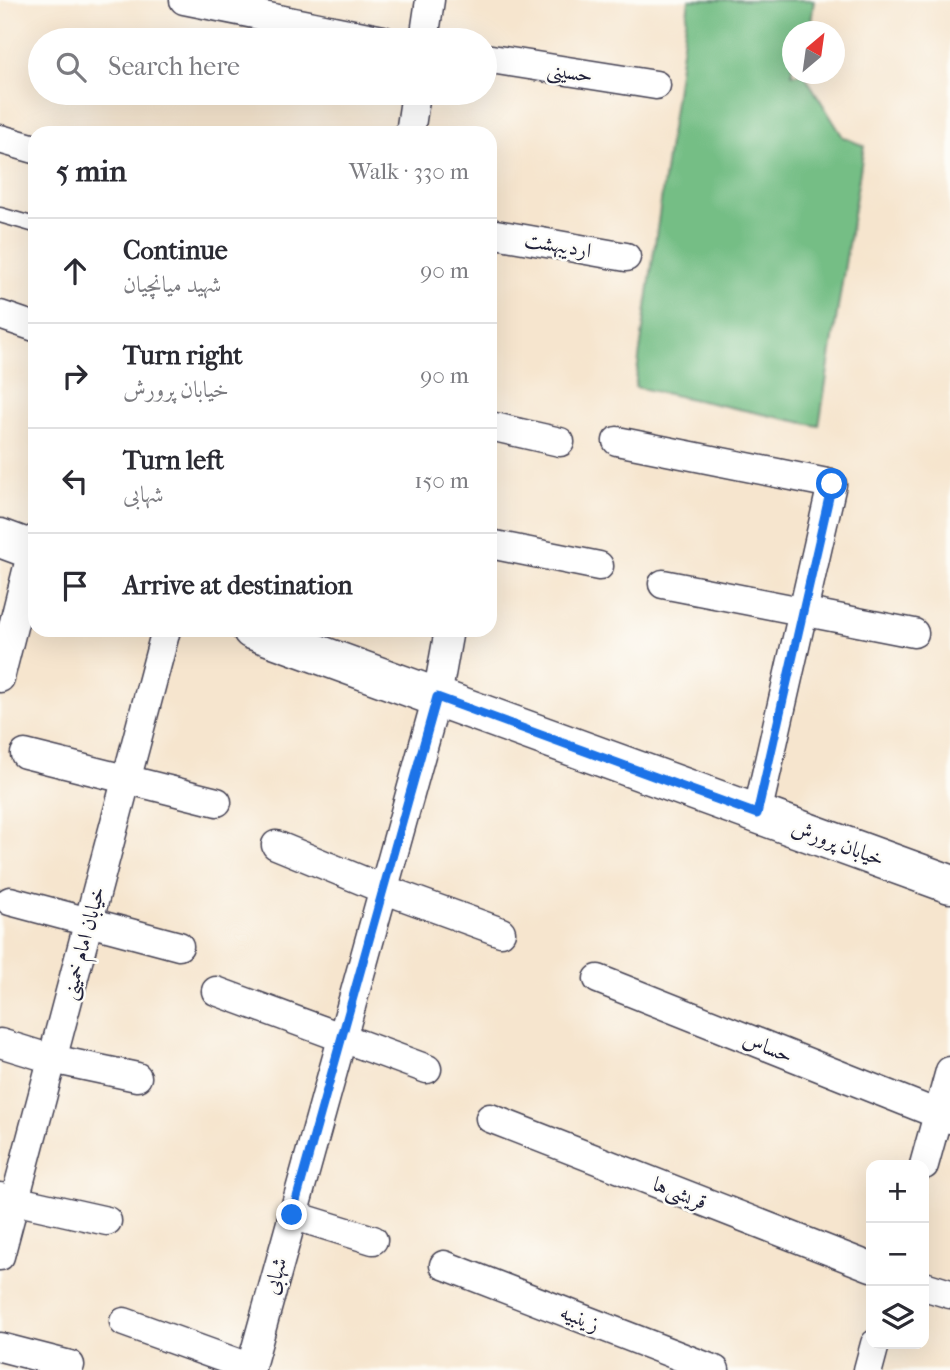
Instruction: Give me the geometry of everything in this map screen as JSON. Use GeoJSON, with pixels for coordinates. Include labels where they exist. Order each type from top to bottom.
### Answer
{"type":"FeatureCollection","features":[{"type":"Feature","properties":{"kind":"main road","name":"خیابان پرورش"},"geometry":{"type":"LineString","coordinates":[[272,637],[950,884]]}},
{"type":"Feature","properties":{"kind":"street"},"geometry":{"type":"LineString","coordinates":[[184,0],[323,28]]}},
{"type":"Feature","properties":{"kind":"street"},"geometry":{"type":"LineString","coordinates":[[426,28],[430,0]]}},
{"type":"Feature","properties":{"kind":"street","name":"حسینی"},"geometry":{"type":"LineString","coordinates":[[497,60],[656,85]]}},
{"type":"Feature","properties":{"kind":"street"},"geometry":{"type":"LineString","coordinates":[[411,126],[414,105]]}},
{"type":"Feature","properties":{"kind":"street"},"geometry":{"type":"LineString","coordinates":[[0,139],[28,147]]}},
{"type":"Feature","properties":{"kind":"street","name":"اردیبهشت"},"geometry":{"type":"LineString","coordinates":[[497,234],[625,257]]}},
{"type":"Feature","properties":{"kind":"street"},"geometry":{"type":"LineString","coordinates":[[0,315],[28,325]]}},
{"type":"Feature","properties":{"kind":"street"},"geometry":{"type":"LineString","coordinates":[[497,428],[560,442]]}},
{"type":"Feature","properties":{"kind":"street"},"geometry":{"type":"LineString","coordinates":[[617,441],[832,484],[757,814]]}},
{"type":"Feature","properties":{"kind":"street"},"geometry":{"type":"LineString","coordinates":[[0,678],[25,545]]}},
{"type":"Feature","properties":{"kind":"street"},"geometry":{"type":"LineString","coordinates":[[497,545],[599,566]]}},
{"type":"Feature","properties":{"kind":"street"},"geometry":{"type":"LineString","coordinates":[[663,584],[914,634]]}},
{"type":"Feature","properties":{"kind":"street","name":"خیابان امام خمینی"},"geometry":{"type":"LineString","coordinates":[[0,1256],[7,1199],[52,1059],[164,637]]}},
{"type":"Feature","properties":{"kind":"street","name":"شهابی"},"geometry":{"type":"LineString","coordinates":[[251,1369],[437,697],[448,637]]}},
{"type":"Feature","properties":{"kind":"street"},"geometry":{"type":"LineString","coordinates":[[25,754],[216,802]]}},
{"type":"Feature","properties":{"kind":"street"},"geometry":{"type":"LineString","coordinates":[[276,845],[383,889],[501,932]]}},
{"type":"Feature","properties":{"kind":"street"},"geometry":{"type":"LineString","coordinates":[[10,901],[89,919],[179,946]]}},
{"type":"Feature","properties":{"kind":"street","name":"حساس"},"geometry":{"type":"LineString","coordinates":[[598,979],[944,1117]]}},
{"type":"Feature","properties":{"kind":"street"},"geometry":{"type":"LineString","coordinates":[[216,991],[427,1069]]}},
{"type":"Feature","properties":{"kind":"street"},"geometry":{"type":"LineString","coordinates":[[0,1043],[52,1059],[137,1077]]}},
{"type":"Feature","properties":{"kind":"street"},"geometry":{"type":"LineString","coordinates":[[926,1160],[944,1117],[950,1071]]}},
{"type":"Feature","properties":{"kind":"street","name":"قریشی‌ها"},"geometry":{"type":"LineString","coordinates":[[490,1118],[866,1265]]}},
{"type":"Feature","properties":{"kind":"street"},"geometry":{"type":"LineString","coordinates":[[7,1199],[107,1221]]}},
{"type":"Feature","properties":{"kind":"street"},"geometry":{"type":"LineString","coordinates":[[292,1215],[373,1240]]}},
{"type":"Feature","properties":{"kind":"street","name":"زینبیه"},"geometry":{"type":"LineString","coordinates":[[444,1265],[715,1370]]}},
{"type":"Feature","properties":{"kind":"street"},"geometry":{"type":"LineString","coordinates":[[929,1288],[950,1294]]}},
{"type":"Feature","properties":{"kind":"street"},"geometry":{"type":"LineString","coordinates":[[124,1322],[251,1369]]}},
{"type":"Feature","properties":{"kind":"street"},"geometry":{"type":"LineString","coordinates":[[0,1347],[70,1365]]}},
{"type":"Feature","properties":{"kind":"street"},"geometry":{"type":"LineString","coordinates":[[868,1370],[874,1349]]}},
{"type":"Feature","properties":{"kind":"lane"},"geometry":{"type":"LineString","coordinates":[[0,215],[28,223]]}},
{"type":"Feature","properties":{"kind":"green space"},"geometry":{"type":"Polygon","coordinates":[[[689,0],[814,0],[811,21],[782,21],[782,84],[810,84],[843,137],[864,146],[819,426],[635,387],[689,0]]]}},
{"type":"Feature","properties":{"kind":"route"},"geometry":{"type":"LineString","coordinates":[[292,1215],[437,697],[757,814],[832,484]]}}]}
